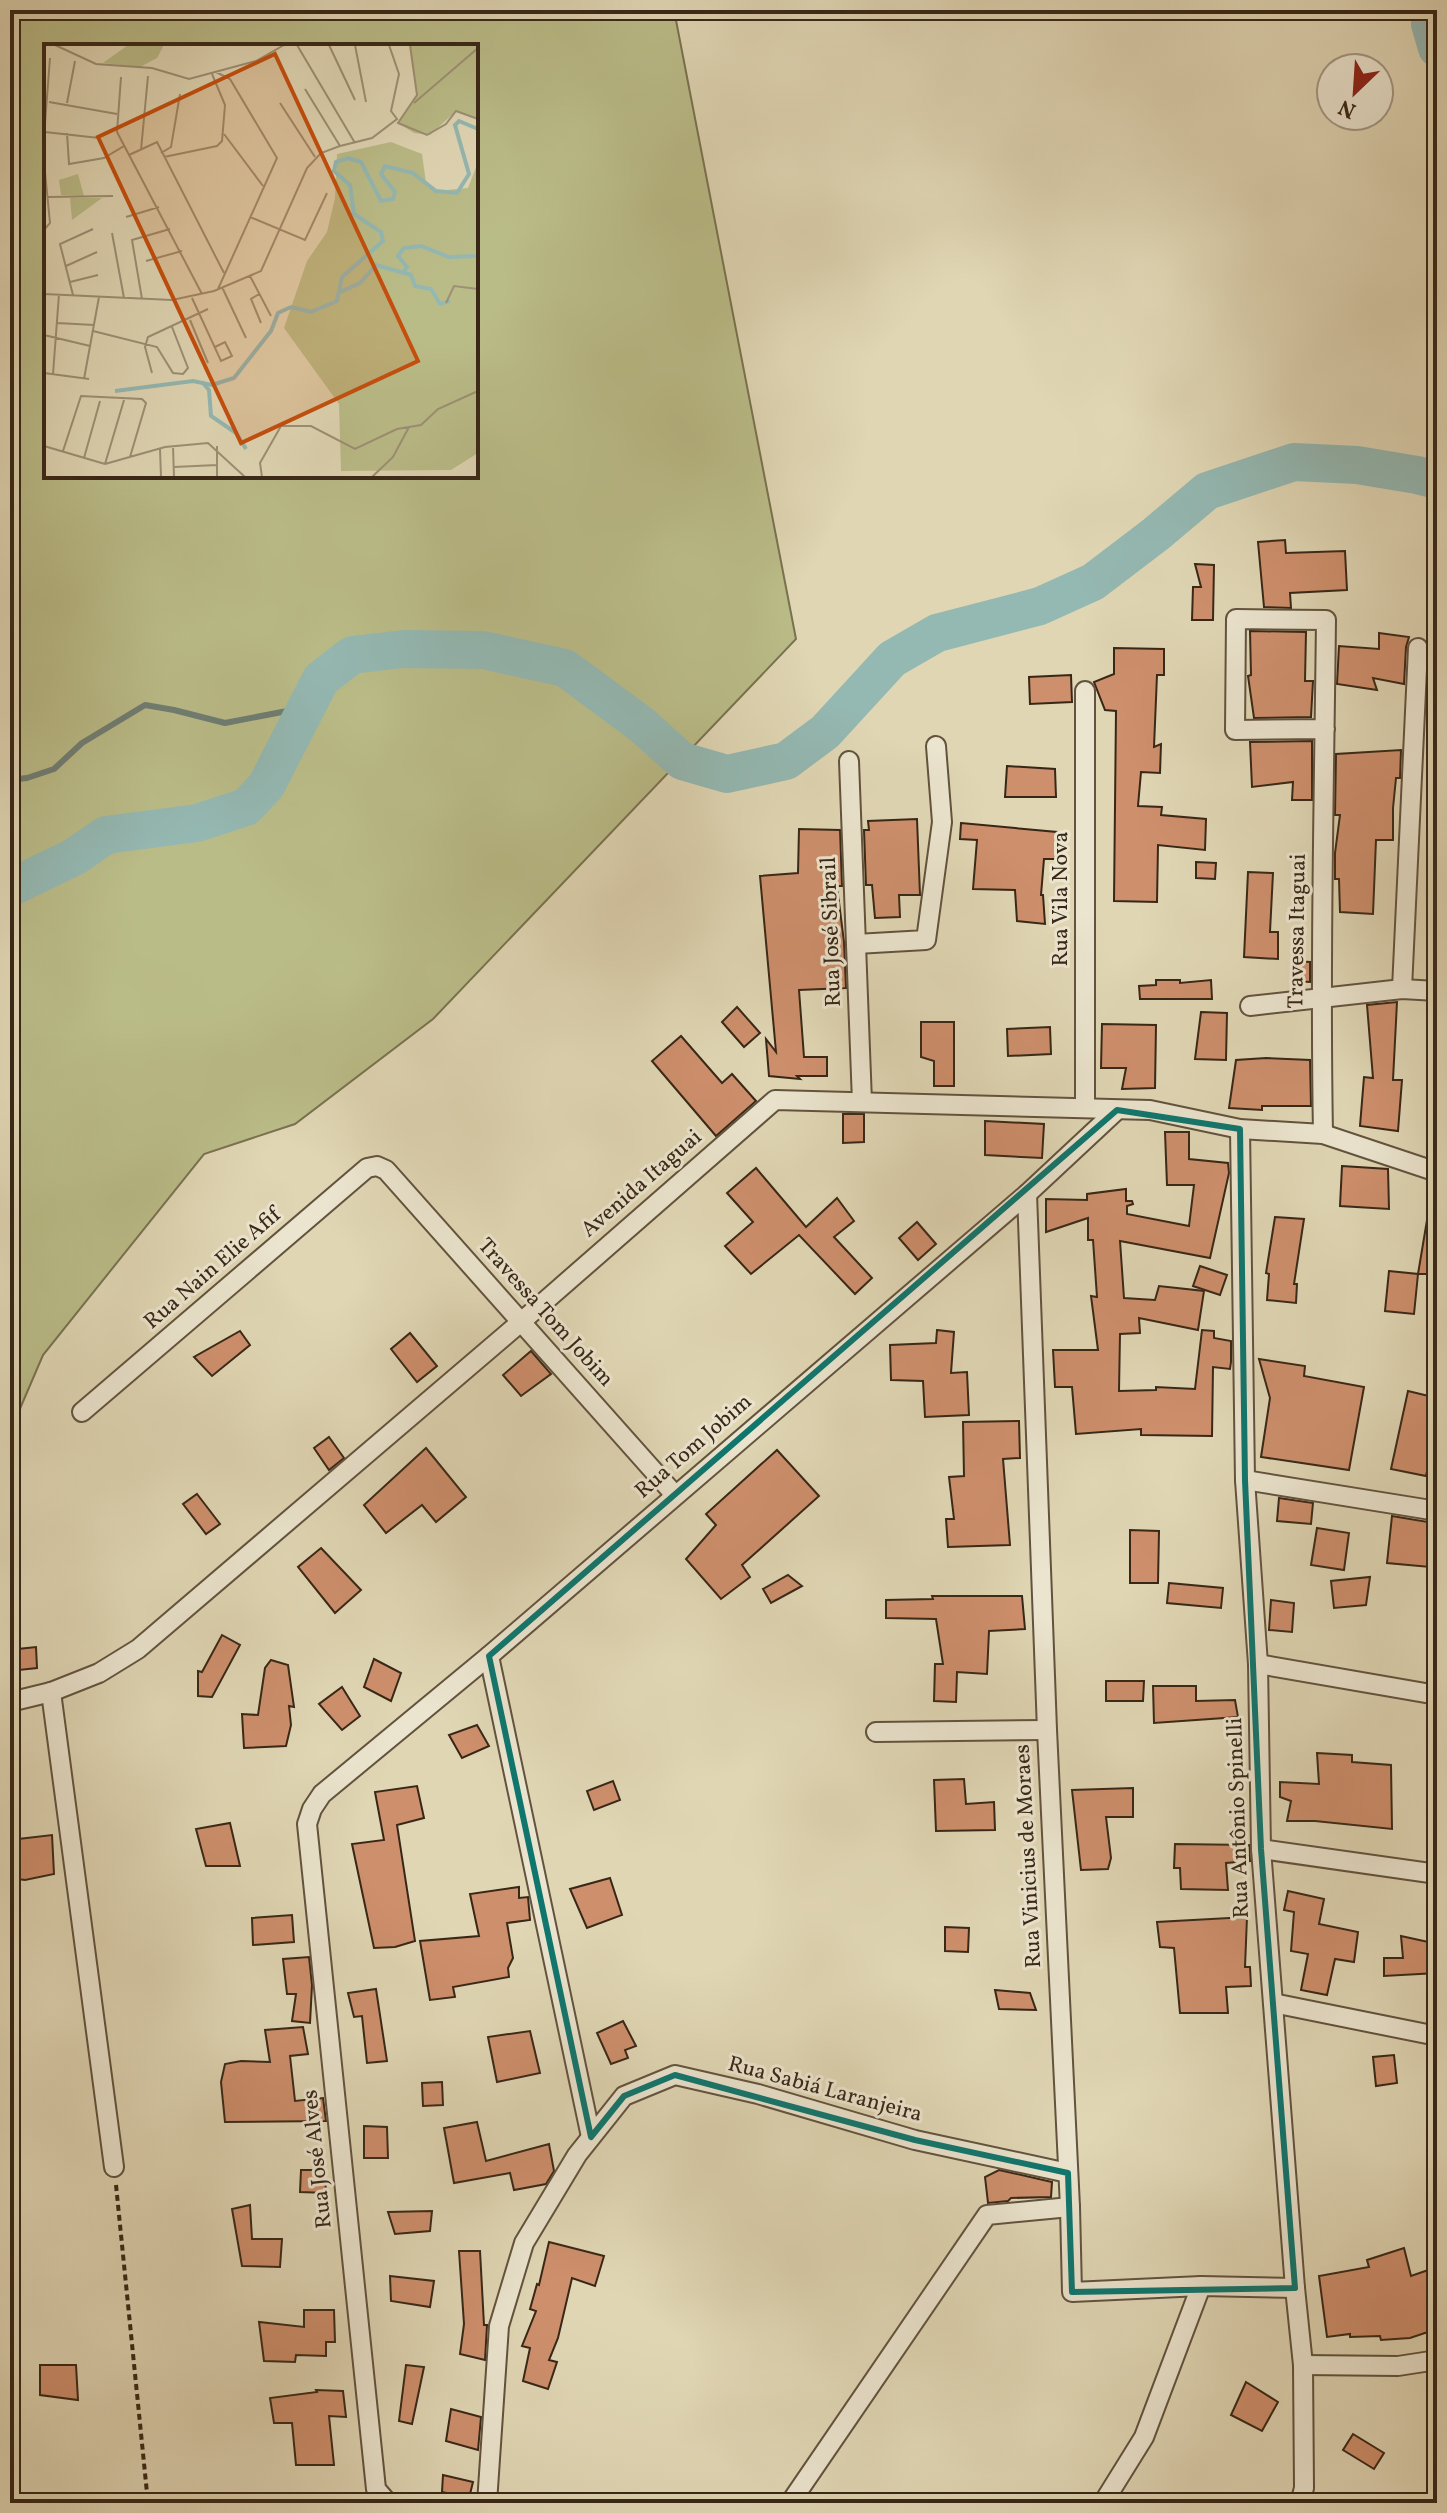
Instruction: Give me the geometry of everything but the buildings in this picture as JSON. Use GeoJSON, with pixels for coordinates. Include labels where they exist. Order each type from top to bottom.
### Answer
{"type":"FeatureCollection","features":[{"type":"Feature","properties":{"kind":"street","name":"Travessa Itaguai"},"geometry":{"type":"LineString","coordinates":[[1323,1134],[1320,997],[1325,729],[1326,620],[1236,619],[1235,730],[1325,729]]}},
{"type":"Feature","properties":{"kind":"street"},"geometry":{"type":"LineString","coordinates":[[1402,989],[1418,648]]}},
{"type":"Feature","properties":{"kind":"street","name":"Rua Vila Nova"},"geometry":{"type":"LineString","coordinates":[[1085,691],[1085,1108]]}},
{"type":"Feature","properties":{"kind":"street"},"geometry":{"type":"LineString","coordinates":[[856,944],[926,940],[942,822],[936,746]]}},
{"type":"Feature","properties":{"kind":"street","name":"Rua José Sibrail"},"geometry":{"type":"LineString","coordinates":[[849,761],[862,1102]]}},
{"type":"Feature","properties":{"kind":"street"},"geometry":{"type":"LineString","coordinates":[[1250,1006],[1402,989],[1437,991]]}},
{"type":"Feature","properties":{"kind":"street","name":"Avenida Itaguai"},"geometry":{"type":"LineString","coordinates":[[10,1702],[51,1692],[99,1673],[138,1649],[775,1100],[1150,1110],[1240,1129],[1323,1134],[1437,1172]]}},
{"type":"Feature","properties":{"kind":"street","name":"Rua Tom Jobim"},"geometry":{"type":"LineString","coordinates":[[307,1824],[322,1794],[489,1656],[1027,1194],[1117,1110]]}},
{"type":"Feature","properties":{"kind":"street","name":"Rua Antônio Spinelli"},"geometry":{"type":"LineString","coordinates":[[1240,1129],[1245,1480],[1258,1664],[1261,1849],[1303,2365],[1304,2488],[1300,2503]]}},
{"type":"Feature","properties":{"kind":"street","name":"Travessa Tom Jobim"},"geometry":{"type":"LineString","coordinates":[[377,1166],[386,1170],[675,1495]]}},
{"type":"Feature","properties":{"kind":"street","name":"Rua Nain Elie Afif"},"geometry":{"type":"LineString","coordinates":[[82,1412],[367,1168],[377,1166]]}},
{"type":"Feature","properties":{"kind":"street","name":"Rua Vinicius de Moraes"},"geometry":{"type":"LineString","coordinates":[[1027,1194],[1072,2292],[1201,2286],[1295,2288]]}},
{"type":"Feature","properties":{"kind":"street"},"geometry":{"type":"LineString","coordinates":[[1245,1480],[1437,1511]]}},
{"type":"Feature","properties":{"kind":"street"},"geometry":{"type":"LineString","coordinates":[[489,1656],[591,2137]]}},
{"type":"Feature","properties":{"kind":"street"},"geometry":{"type":"LineString","coordinates":[[1258,1664],[1437,1695]]}},
{"type":"Feature","properties":{"kind":"street"},"geometry":{"type":"LineString","coordinates":[[51,1692],[114,2167]]}},
{"type":"Feature","properties":{"kind":"street"},"geometry":{"type":"LineString","coordinates":[[876,1732],[1047,1730]]}},
{"type":"Feature","properties":{"kind":"street","name":"Rua José Alves"},"geometry":{"type":"LineString","coordinates":[[307,1824],[382,2496]]}},
{"type":"Feature","properties":{"kind":"street"},"geometry":{"type":"LineString","coordinates":[[1261,1849],[1437,1874]]}},
{"type":"Feature","properties":{"kind":"street"},"geometry":{"type":"LineString","coordinates":[[1273,2003],[1437,2036]]}},
{"type":"Feature","properties":{"kind":"street","name":"Rua Sabiá Laranjeira"},"geometry":{"type":"LineString","coordinates":[[487,2503],[499,2326],[524,2243],[577,2155],[624,2096],[675,2075],[758,2094],[915,2140],[1068,2173]]}},
{"type":"Feature","properties":{"kind":"street"},"geometry":{"type":"LineString","coordinates":[[790,2503],[987,2215],[1070,2207]]}},
{"type":"Feature","properties":{"kind":"street"},"geometry":{"type":"LineString","coordinates":[[1103,2503],[1144,2437],[1201,2286]]}},
{"type":"Feature","properties":{"kind":"street"},"geometry":{"type":"LineString","coordinates":[[1303,2365],[1398,2366],[1437,2360]]}},
{"type":"Feature","properties":{"kind":"path"},"geometry":{"type":"LineString","coordinates":[[114,2167],[148,2503]]}},
{"type":"Feature","properties":{"kind":"highlighted area"},"geometry":{"type":"Polygon","coordinates":[[[1117,1110],[1240,1129],[1245,1480],[1261,1849],[1295,2288],[1072,2292],[1068,2173],[915,2140],[675,2075],[624,2096],[591,2137],[489,1656],[1117,1110]]]}},
{"type":"Feature","properties":{"kind":"green space"},"geometry":{"type":"Polygon","coordinates":[[[10,10],[674,10],[796,639],[433,1019],[295,1124],[204,1154],[43,1355],[10,1432],[10,10]]]}},
{"type":"Feature","properties":{"kind":"waterway"},"geometry":{"type":"LineString","coordinates":[[1430,10],[1430,24],[1437,48]]}},
{"type":"Feature","properties":{"kind":"waterway"},"geometry":{"type":"LineString","coordinates":[[10,888],[74,857],[106,835],[197,823],[246,807],[266,786],[321,679],[352,655],[403,649],[483,650],[565,668],[642,725],[682,761],[727,774],[786,761],[825,732],[892,659],[937,633],[1040,606],[1093,582],[1207,491],[1294,462],[1357,465],[1437,480]]}},
{"type":"Feature","properties":{"kind":"waterway"},"geometry":{"type":"LineString","coordinates":[[10,780],[54,769],[82,743],[145,705],[225,723],[308,707]]}}]}
